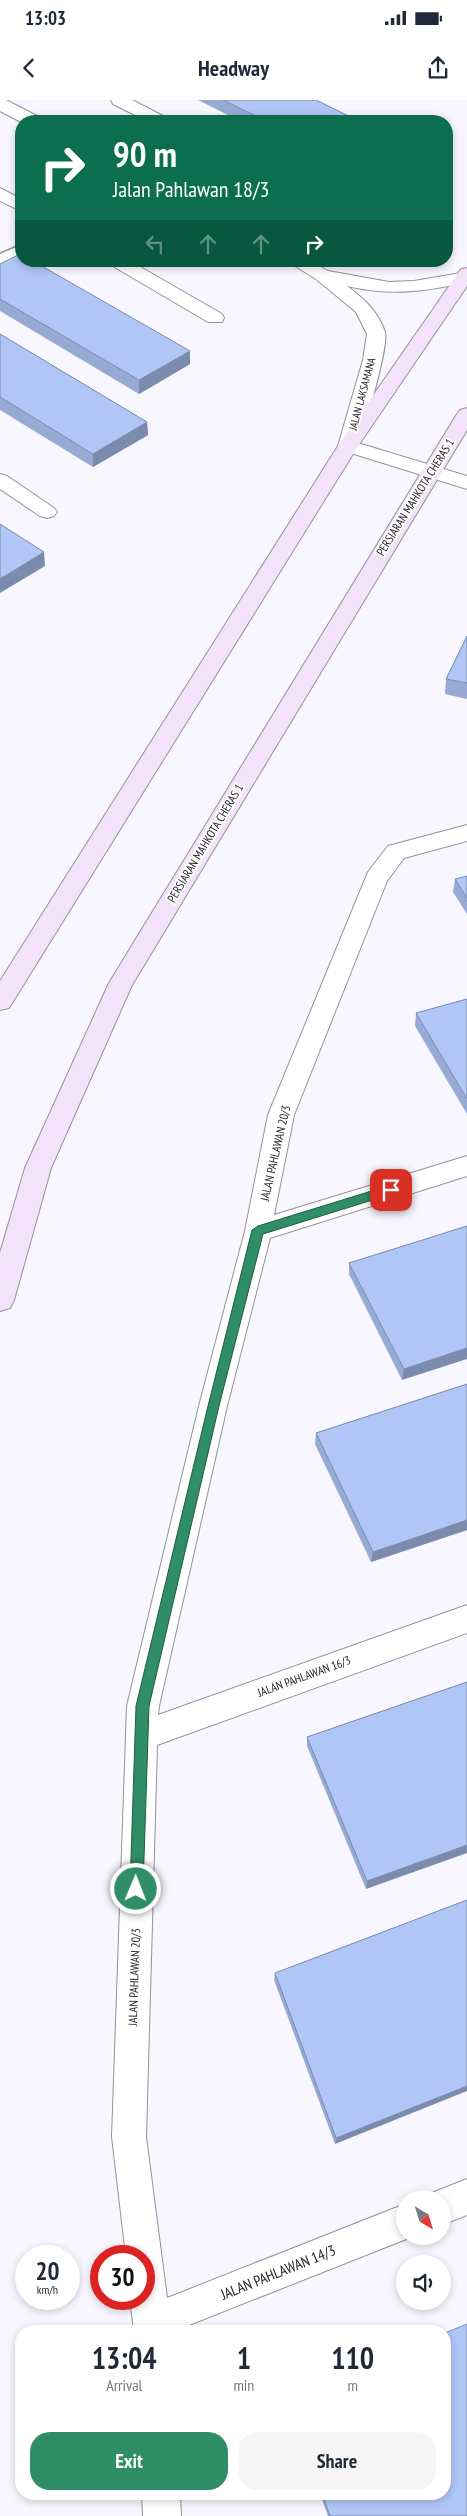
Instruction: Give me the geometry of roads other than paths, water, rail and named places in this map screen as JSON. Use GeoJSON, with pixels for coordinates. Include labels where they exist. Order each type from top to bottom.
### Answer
{"type":"FeatureCollection","features":[{"type":"Feature","properties":{"kind":"main road"},"geometry":{"type":"LineString","coordinates":[[0,1001],[348,446],[466,275]]}},
{"type":"Feature","properties":{"kind":"main road","name":"PERSIARAN MAHKOTA CHERAS 1"},"geometry":{"type":"LineString","coordinates":[[0,1300],[38,1168],[122,983],[467,414]]}},
{"type":"Feature","properties":{"kind":"street"},"geometry":{"type":"LineString","coordinates":[[119,100],[148,115]]}},
{"type":"Feature","properties":{"kind":"street"},"geometry":{"type":"LineString","coordinates":[[0,104],[21,115]]}},
{"type":"Feature","properties":{"kind":"street"},"geometry":{"type":"LineString","coordinates":[[0,194],[15,203]]}},
{"type":"Feature","properties":{"kind":"street"},"geometry":{"type":"LineString","coordinates":[[128,267],[216,318]]}},
{"type":"Feature","properties":{"kind":"street","name":"JALAN LAKSAMANA"},"geometry":{"type":"LineString","coordinates":[[307,267],[322,275],[364,309],[376,334],[373,360],[348,446]]}},
{"type":"Feature","properties":{"kind":"street","name":"JALAN LAKSAMANA"},"geometry":{"type":"LineString","coordinates":[[322,275],[373,286],[398,288],[422,286],[466,275]]}},
{"type":"Feature","properties":{"kind":"street"},"geometry":{"type":"LineString","coordinates":[[348,446],[467,483]]}},
{"type":"Feature","properties":{"kind":"street"},"geometry":{"type":"LineString","coordinates":[[0,480],[47,512]]}},
{"type":"Feature","properties":{"kind":"street","name":"JALAN PAHLAWAN 20/3"},"geometry":{"type":"LineString","coordinates":[[142,2245],[129,2137],[143,1706],[213,1406],[258,1230],[282,1115],[376,878],[396,852],[467,834]]}},
{"type":"Feature","properties":{"kind":"street"},"geometry":{"type":"LineString","coordinates":[[258,1230],[467,1166]]}},
{"type":"Feature","properties":{"kind":"street","name":"JALAN PAHLAWAN 16/3"},"geometry":{"type":"LineString","coordinates":[[141,1736],[467,1618]]}},
{"type":"Feature","properties":{"kind":"street"},"geometry":{"type":"LineString","coordinates":[[451,2203],[467,2197]]}},
{"type":"Feature","properties":{"kind":"street","name":"JALAN PAHLAWAN 14/3"},"geometry":{"type":"LineString","coordinates":[[154,2325],[396,2226]]}},
{"type":"Feature","properties":{"kind":"street","name":"JALAN PAHLAWAN 20/3"},"geometry":{"type":"LineString","coordinates":[[150,2310],[152,2325]]}},
{"type":"Feature","properties":{"kind":"street"},"geometry":{"type":"LineString","coordinates":[[161,2500],[162,2516]]}},
{"type":"Feature","properties":{"kind":"lane"},"geometry":{"type":"LineString","coordinates":[[0,262],[15,253]]}}]}
